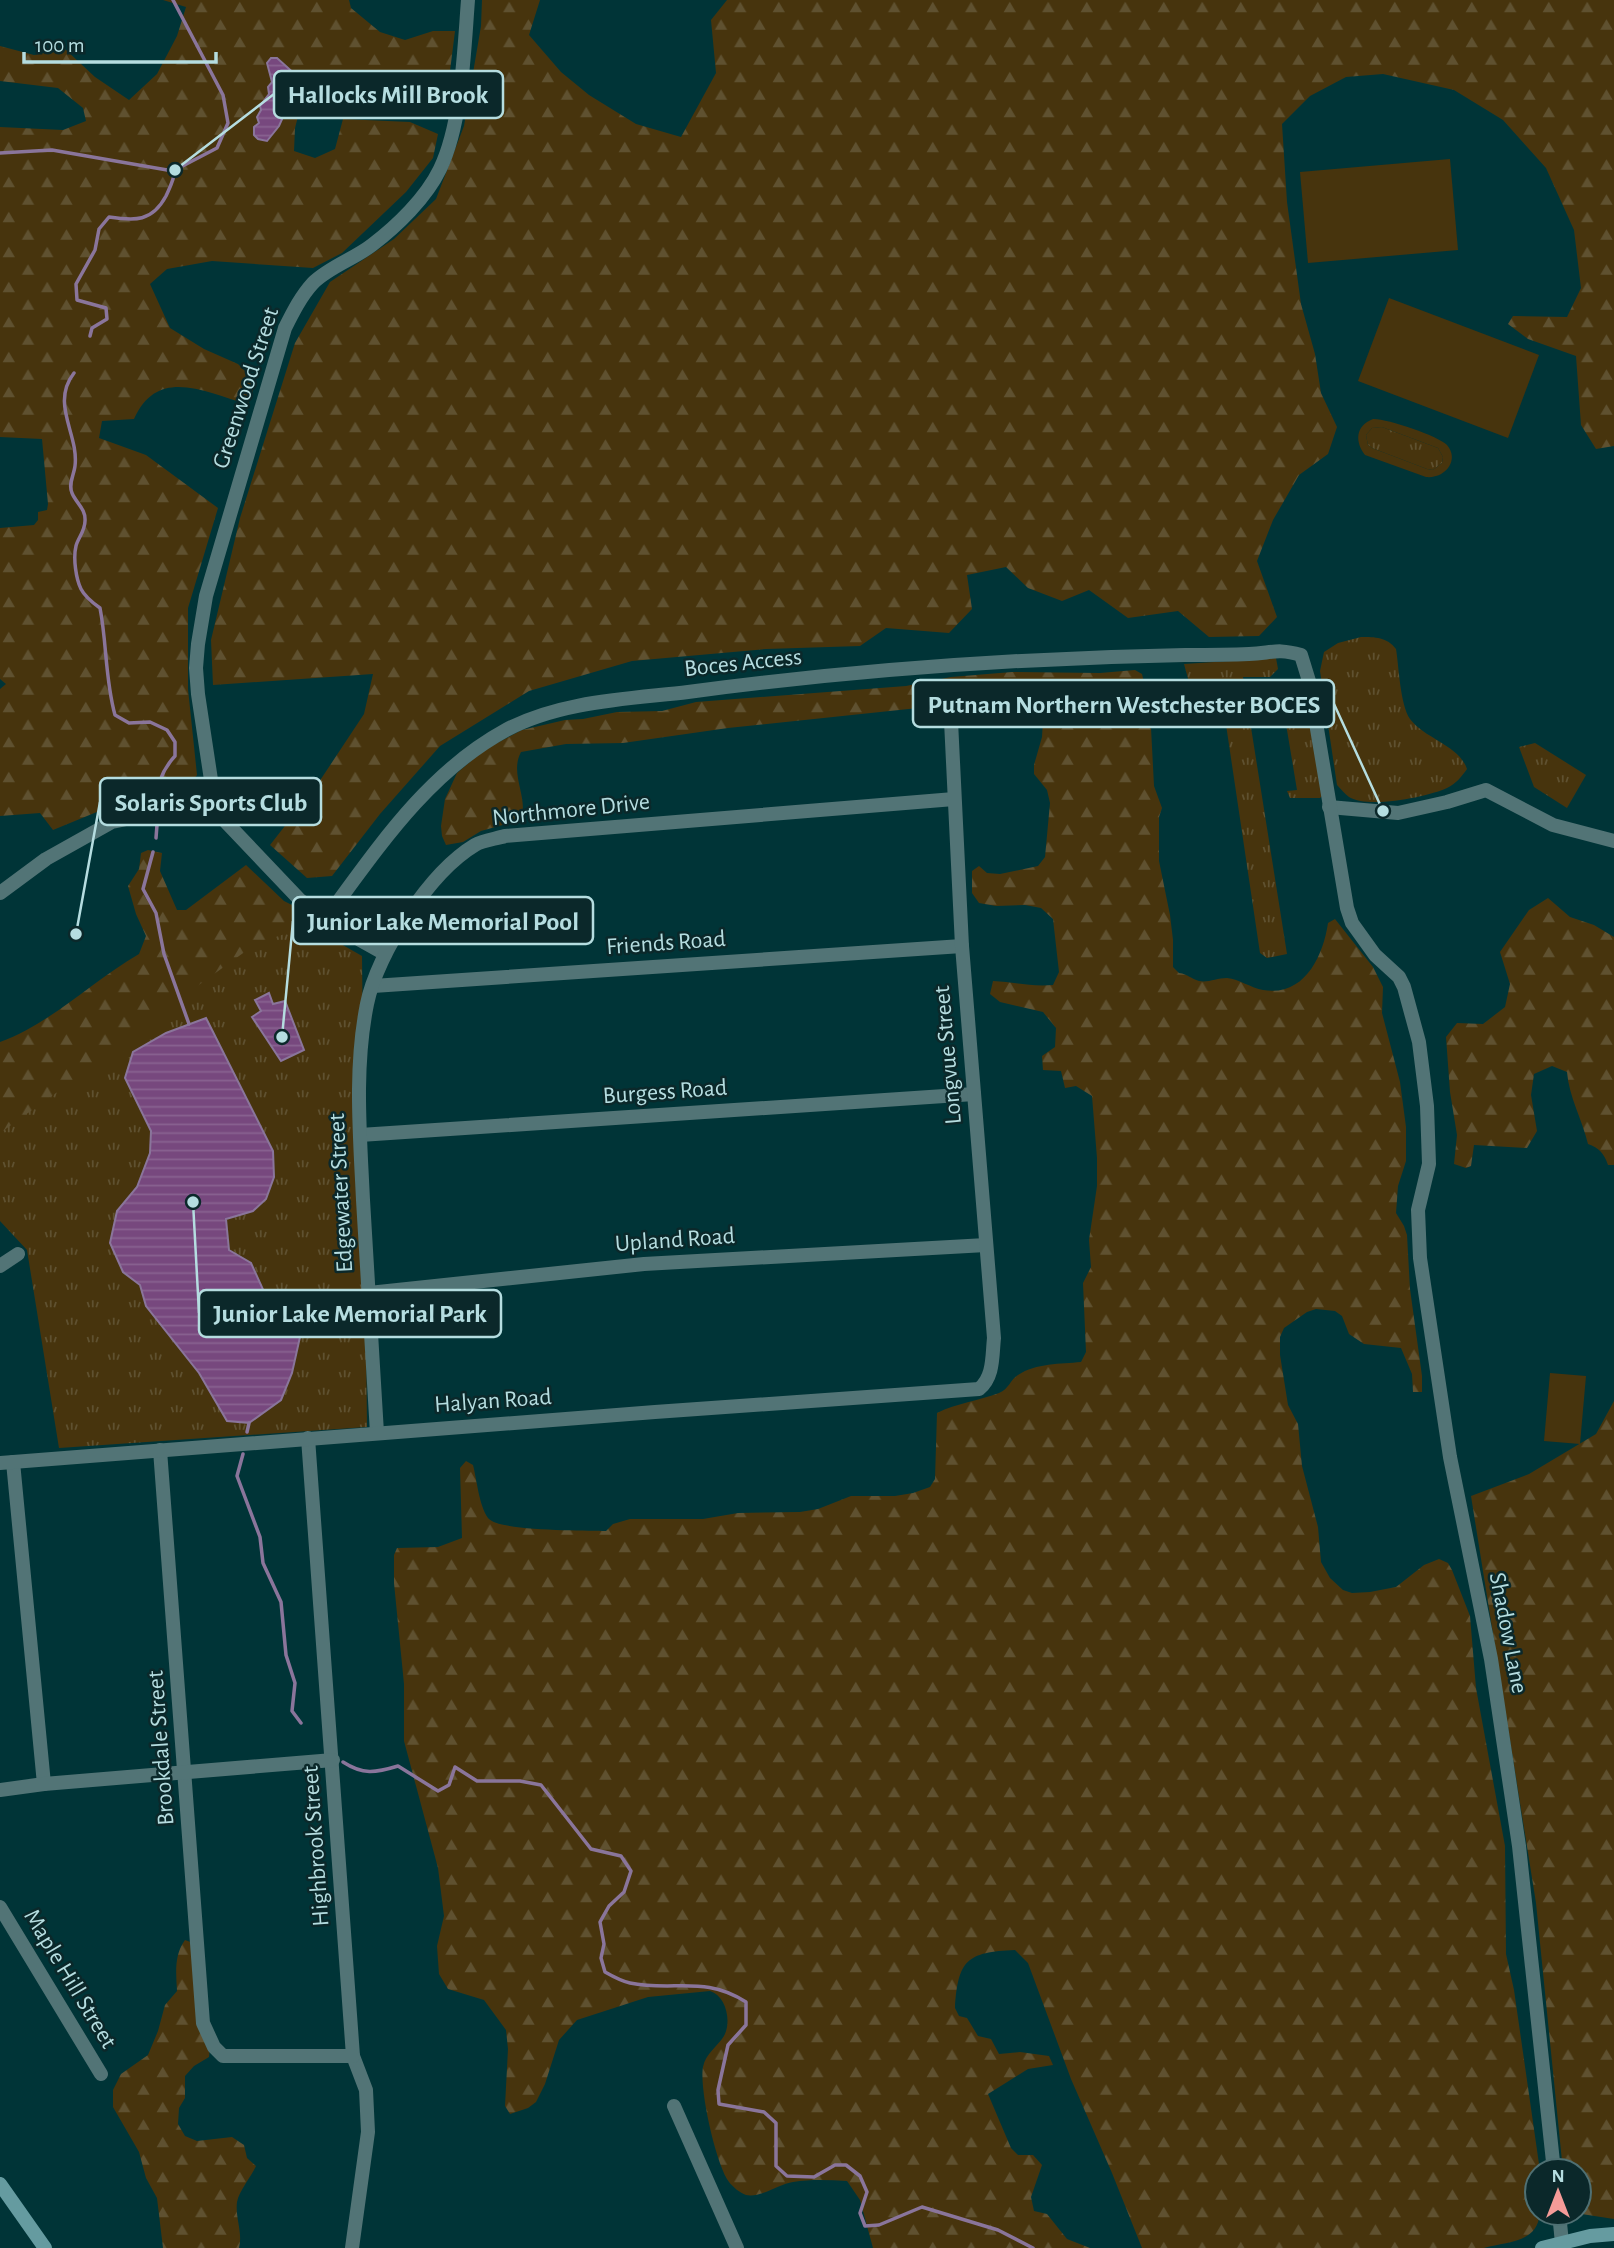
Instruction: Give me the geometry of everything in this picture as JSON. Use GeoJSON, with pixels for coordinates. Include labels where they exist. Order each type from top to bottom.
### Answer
{"type":"FeatureCollection","features":[{"type":"Feature","properties":{"kind":"street","name":"Greenwood Street"},"geometry":{"type":"LineString","coordinates":[[217,809],[198,694],[198,644],[206,596],[285,328],[300,300],[315,281],[372,246],[419,199],[439,171],[452,137],[468,0]]}},
{"type":"Feature","properties":{"kind":"street","name":"Boces Access"},"geometry":{"type":"LineString","coordinates":[[326,918],[402,817],[456,763],[506,730],[538,716],[583,705],[711,689],[973,662],[1104,656],[1252,654],[1282,649],[1301,654],[1309,681],[1329,807]]}},
{"type":"Feature","properties":{"kind":"street","name":"Longvue Street"},"geometry":{"type":"LineString","coordinates":[[951,721],[962,946],[994,1338],[987,1383]]}},
{"type":"Feature","properties":{"kind":"street"},"geometry":{"type":"LineString","coordinates":[[1329,807],[1398,813],[1486,790],[1553,825],[1614,841]]}},
{"type":"Feature","properties":{"kind":"street","name":"Northmore Drive"},"geometry":{"type":"LineString","coordinates":[[385,954],[401,925],[434,882],[476,844],[505,836],[954,799]]}},
{"type":"Feature","properties":{"kind":"street","name":"Shadow Lane"},"geometry":{"type":"LineString","coordinates":[[1329,807],[1346,908],[1352,923],[1375,955],[1399,977],[1419,1042],[1427,1106],[1429,1164],[1418,1210],[1420,1258],[1450,1457],[1491,1659],[1517,1832],[1552,2157]]}},
{"type":"Feature","properties":{"kind":"street"},"geometry":{"type":"LineString","coordinates":[[0,893],[46,859],[112,822],[146,815],[200,815],[217,809],[244,843],[300,900],[385,954]]}},
{"type":"Feature","properties":{"kind":"street","name":"Friends Road"},"geometry":{"type":"LineString","coordinates":[[373,986],[962,946]]}},
{"type":"Feature","properties":{"kind":"street","name":"Edgewater Street"},"geometry":{"type":"LineString","coordinates":[[377,1433],[360,1135],[361,1040],[367,1002],[385,954]]}},
{"type":"Feature","properties":{"kind":"street","name":"Burgess Road"},"geometry":{"type":"LineString","coordinates":[[360,1135],[974,1094]]}},
{"type":"Feature","properties":{"kind":"street","name":"Upland Road"},"geometry":{"type":"LineString","coordinates":[[369,1293],[644,1264],[986,1245]]}},
{"type":"Feature","properties":{"kind":"street"},"geometry":{"type":"LineString","coordinates":[[0,1266],[18,1254]]}},
{"type":"Feature","properties":{"kind":"street","name":"Halyan Road"},"geometry":{"type":"LineString","coordinates":[[7,1463],[308,1438],[979,1390],[987,1383]]}},
{"type":"Feature","properties":{"kind":"street","name":"Highbrook Street"},"geometry":{"type":"LineString","coordinates":[[308,1438],[353,2056],[366,2090],[368,2132],[352,2248]]}},
{"type":"Feature","properties":{"kind":"street","name":"Brookdale Street"},"geometry":{"type":"LineString","coordinates":[[160,1450],[203,2023],[212,2042],[223,2056],[353,2056]]}},
{"type":"Feature","properties":{"kind":"street"},"geometry":{"type":"LineString","coordinates":[[7,1463],[44,1784]]}},
{"type":"Feature","properties":{"kind":"street"},"geometry":{"type":"LineString","coordinates":[[0,1790],[333,1760]]}},
{"type":"Feature","properties":{"kind":"street","name":"Maple Hill Street"},"geometry":{"type":"LineString","coordinates":[[0,1907],[101,2074]]}},
{"type":"Feature","properties":{"kind":"street"},"geometry":{"type":"LineString","coordinates":[[674,2106],[737,2248]]}},
{"type":"Feature","properties":{"kind":"street"},"geometry":{"type":"LineString","coordinates":[[0,2183],[45,2248]]}},
{"type":"Feature","properties":{"kind":"street"},"geometry":{"type":"LineString","coordinates":[[1560,2227],[1562,2243]]}},
{"type":"Feature","properties":{"kind":"street"},"geometry":{"type":"LineString","coordinates":[[1542,2248],[1590,2235],[1614,2234]]}},
{"type":"Feature","properties":{"kind":"green space"},"geometry":{"type":"Polygon","coordinates":[[[163,0],[349,0],[351,8],[380,32],[405,40],[433,31],[455,31],[450,71],[437,78],[408,80],[397,93],[380,104],[352,89],[304,93],[295,128],[294,151],[315,158],[335,149],[343,119],[410,122],[438,134],[433,158],[406,192],[342,253],[313,268],[212,261],[167,269],[150,284],[170,328],[204,349],[238,364],[256,382],[248,404],[184,387],[156,392],[144,402],[134,419],[102,421],[99,438],[146,455],[218,508],[188,608],[188,689],[197,775],[183,792],[126,800],[53,830],[40,813],[0,816],[0,689],[6,684],[0,679],[0,528],[34,525],[38,520],[38,512],[47,510],[48,504],[42,439],[0,437],[0,127],[63,130],[86,121],[83,108],[58,88],[0,81],[0,46],[34,55],[65,49],[95,77],[129,100],[157,74],[177,36],[186,7],[163,0]]]}},
{"type":"Feature","properties":{"kind":"green space"},"geometry":{"type":"Polygon","coordinates":[[[482,0],[540,0],[529,35],[561,72],[589,95],[636,124],[681,137],[716,73],[711,20],[727,0],[1614,0],[1614,446],[1596,449],[1581,425],[1576,356],[1528,339],[1508,324],[1513,316],[1567,317],[1581,288],[1574,230],[1546,168],[1503,120],[1454,90],[1383,74],[1346,77],[1310,96],[1282,124],[1287,202],[1301,304],[1315,354],[1321,393],[1337,427],[1328,454],[1299,475],[1273,520],[1257,561],[1277,617],[1259,636],[1209,637],[1178,611],[1128,618],[1089,590],[1062,601],[1028,588],[1006,567],[967,575],[972,609],[949,633],[886,628],[860,646],[766,649],[632,661],[529,691],[440,746],[380,814],[332,876],[307,878],[270,845],[317,785],[364,714],[373,674],[213,685],[211,640],[240,518],[295,343],[330,282],[394,239],[436,199],[464,126],[481,26],[482,0]]]}},
{"type":"Feature","properties":{"kind":"green space"},"geometry":{"type":"Polygon","coordinates":[[[1450,159],[1458,250],[1308,263],[1300,172],[1450,159]]]}},
{"type":"Feature","properties":{"kind":"green space"},"geometry":{"type":"Polygon","coordinates":[[[1389,298],[1539,355],[1508,438],[1358,381],[1389,298]]]}},
{"type":"Feature","properties":{"kind":"green space"},"geometry":{"type":"Polygon","coordinates":[[[1373,419],[1388,421],[1442,441],[1451,451],[1451,462],[1439,475],[1426,477],[1365,455],[1358,435],[1367,422],[1373,419]],[[1382,427],[1372,428],[1366,435],[1368,445],[1372,448],[1427,469],[1433,470],[1442,463],[1443,457],[1438,448],[1382,427]]]}},
{"type":"Feature","properties":{"kind":"green space"},"geometry":{"type":"Polygon","coordinates":[[[1382,427],[1438,448],[1443,457],[1442,463],[1433,470],[1427,469],[1372,448],[1368,445],[1366,435],[1372,428],[1382,427]]]}},
{"type":"Feature","properties":{"kind":"green space"},"geometry":{"type":"Polygon","coordinates":[[[1361,637],[1385,640],[1396,649],[1402,695],[1410,719],[1463,761],[1467,769],[1450,786],[1412,798],[1370,802],[1349,797],[1337,785],[1320,671],[1324,652],[1338,643],[1361,637]]]}},
{"type":"Feature","properties":{"kind":"green space"},"geometry":{"type":"Polygon","coordinates":[[[1276,658],[1278,669],[1270,677],[1243,677],[1287,954],[1267,958],[1260,953],[1221,691],[1199,691],[1190,686],[1184,664],[1276,658]]]}},
{"type":"Feature","properties":{"kind":"green space"},"geometry":{"type":"Polygon","coordinates":[[[1135,670],[1142,674],[1150,708],[1154,786],[1162,808],[1159,817],[1159,861],[1170,915],[1173,967],[1179,973],[1199,981],[1227,978],[1263,990],[1277,991],[1290,987],[1309,972],[1322,949],[1328,923],[1335,919],[1373,967],[1383,987],[1382,1013],[1400,1082],[1406,1127],[1406,1161],[1398,1186],[1396,1213],[1407,1235],[1410,1289],[1422,1392],[1413,1392],[1412,1374],[1401,1348],[1364,1344],[1349,1334],[1342,1316],[1335,1311],[1316,1309],[1307,1312],[1284,1328],[1280,1337],[1280,1355],[1288,1405],[1298,1424],[1302,1466],[1318,1527],[1321,1562],[1330,1578],[1343,1590],[1352,1593],[1370,1592],[1396,1587],[1424,1565],[1439,1559],[1448,1563],[1452,1570],[1470,1616],[1476,1688],[1505,1846],[1506,1954],[1514,1990],[1538,2157],[1523,2157],[1523,2227],[1536,2227],[1520,2240],[1484,2248],[1142,2248],[1071,2079],[1028,1963],[1015,1950],[986,1953],[968,1962],[959,1979],[955,2008],[959,2016],[967,2018],[978,2036],[991,2039],[999,2054],[1020,2052],[1049,2056],[1053,2065],[1028,2069],[988,2094],[1011,2148],[1018,2155],[1033,2155],[1042,2165],[1031,2197],[1034,2211],[1047,2214],[1067,2239],[1090,2248],[873,2248],[860,2200],[847,2181],[793,2182],[752,2195],[746,2195],[729,2182],[719,2160],[710,2126],[702,2077],[704,2062],[726,2030],[726,2010],[716,1994],[710,1991],[648,1997],[577,2020],[559,2040],[545,2084],[536,2102],[510,2114],[505,2106],[508,2049],[506,2030],[484,2000],[448,1989],[439,1974],[437,1946],[444,1916],[438,1868],[404,1741],[404,1684],[394,1583],[394,1555],[397,1548],[438,1547],[462,1538],[460,1468],[466,1461],[473,1465],[480,1500],[488,1518],[508,1526],[544,1529],[606,1531],[613,1524],[630,1519],[703,1519],[738,1513],[800,1512],[818,1509],[851,1496],[895,1496],[930,1487],[935,1479],[937,1413],[999,1393],[1018,1375],[1033,1368],[1081,1362],[1086,1352],[1083,1283],[1091,1267],[1089,1240],[1097,1186],[1092,1096],[1076,1086],[1065,1088],[1061,1071],[1043,1070],[1042,1056],[1055,1047],[1056,1028],[1043,1012],[1000,1002],[990,994],[993,981],[1053,985],[1059,972],[1053,919],[1041,908],[979,903],[972,893],[972,871],[979,866],[987,873],[1000,874],[1038,866],[1045,857],[1050,803],[1047,790],[1034,774],[1043,720],[1038,706],[1028,699],[1009,699],[953,711],[918,708],[728,728],[623,743],[566,744],[521,752],[517,769],[523,803],[521,820],[481,831],[463,842],[446,845],[441,826],[445,799],[457,773],[484,750],[522,730],[565,720],[617,712],[662,711],[696,702],[906,686],[951,677],[1012,672],[1100,673],[1135,670]]]}},
{"type":"Feature","properties":{"kind":"green space"},"geometry":{"type":"Polygon","coordinates":[[[1285,718],[1310,721],[1324,794],[1320,798],[1290,798],[1287,791],[1297,790],[1285,718]]]}},
{"type":"Feature","properties":{"kind":"green space"},"geometry":{"type":"Polygon","coordinates":[[[1535,743],[1586,775],[1567,808],[1534,787],[1519,747],[1535,743]]]}},
{"type":"Feature","properties":{"kind":"green space"},"geometry":{"type":"Polygon","coordinates":[[[148,850],[162,853],[160,871],[177,910],[186,910],[246,865],[284,901],[312,915],[327,932],[322,942],[285,934],[257,943],[160,1013],[138,1040],[104,1067],[63,1088],[0,1133],[0,1042],[37,1024],[139,954],[146,936],[128,886],[139,869],[141,853],[148,850]]]}},
{"type":"Feature","properties":{"kind":"green space"},"geometry":{"type":"Polygon","coordinates":[[[1548,898],[1570,917],[1594,925],[1614,937],[1614,1165],[1608,1165],[1601,1151],[1588,1144],[1570,1090],[1567,1072],[1552,1066],[1534,1074],[1531,1095],[1537,1131],[1527,1148],[1474,1145],[1471,1166],[1466,1168],[1454,1164],[1457,1135],[1450,1092],[1446,1037],[1457,1023],[1483,1024],[1505,1007],[1510,984],[1500,952],[1529,910],[1548,898]]]}},
{"type":"Feature","properties":{"kind":"green space"},"geometry":{"type":"Polygon","coordinates":[[[278,908],[362,956],[367,1427],[59,1448],[27,1250],[0,1221],[0,1108],[278,908]]]}},
{"type":"Feature","properties":{"kind":"green space"},"geometry":{"type":"Polygon","coordinates":[[[1550,1373],[1586,1376],[1580,1444],[1544,1441],[1550,1373]]]}},
{"type":"Feature","properties":{"kind":"green space"},"geometry":{"type":"Polygon","coordinates":[[[1614,1401],[1614,2219],[1593,2216],[1593,2157],[1562,2157],[1536,1903],[1471,1496],[1529,1474],[1596,1434],[1614,1401]]]}},
{"type":"Feature","properties":{"kind":"green space"},"geometry":{"type":"Polygon","coordinates":[[[185,1940],[193,1943],[210,2047],[209,2057],[194,2066],[185,2076],[185,2098],[179,2108],[178,2124],[185,2136],[197,2141],[232,2137],[244,2145],[247,2158],[256,2166],[237,2202],[239,2248],[163,2248],[157,2198],[146,2178],[139,2152],[113,2107],[113,2090],[121,2074],[148,2055],[165,2005],[177,1991],[177,1958],[185,1940]]]}},
{"type":"Feature","properties":{"kind":"shaded area"},"geometry":{"type":"Polygon","coordinates":[[[271,58],[277,58],[307,85],[287,108],[279,126],[267,141],[254,135],[254,127],[259,123],[257,117],[260,106],[269,94],[268,87],[272,82],[267,63],[271,58]]]}},
{"type":"Feature","properties":{"kind":"shaded area"},"geometry":{"type":"Polygon","coordinates":[[[269,993],[273,1004],[285,1001],[304,1050],[281,1061],[252,1017],[261,1011],[255,1000],[269,993]]]}},
{"type":"Feature","properties":{"kind":"shaded area"},"geometry":{"type":"Polygon","coordinates":[[[206,1018],[273,1151],[274,1177],[266,1199],[253,1211],[226,1219],[229,1250],[251,1263],[265,1294],[285,1311],[300,1337],[292,1373],[281,1400],[249,1423],[227,1421],[199,1373],[146,1306],[140,1285],[123,1272],[110,1243],[117,1211],[137,1187],[150,1153],[151,1131],[125,1078],[133,1052],[166,1033],[206,1018]]]}},
{"type":"Feature","properties":{"kind":"waterway"},"geometry":{"type":"LineString","coordinates":[[0,153],[52,150],[173,171],[217,148],[228,123],[223,95],[173,0]]}},
{"type":"Feature","properties":{"kind":"waterway"},"geometry":{"type":"LineString","coordinates":[[90,336],[92,328],[107,319],[106,308],[77,300],[76,284],[95,250],[99,229],[109,217],[135,219],[155,211],[166,196],[175,170]]}},
{"type":"Feature","properties":{"kind":"waterway"},"geometry":{"type":"LineString","coordinates":[[74,373],[67,385],[65,396],[75,454],[71,490],[85,517],[84,528],[75,551],[76,574],[83,592],[100,608],[109,688],[115,715],[129,723],[150,722],[167,730],[175,742],[175,756],[161,778],[157,804]]}},
{"type":"Feature","properties":{"kind":"waterway"},"geometry":{"type":"LineString","coordinates":[[156,838],[157,825]]}},
{"type":"Feature","properties":{"kind":"waterway"},"geometry":{"type":"LineString","coordinates":[[153,852],[143,889],[156,913],[164,954],[189,1024]]}},
{"type":"Feature","properties":{"kind":"waterway"},"geometry":{"type":"LineString","coordinates":[[247,1432],[249,1423]]}},
{"type":"Feature","properties":{"kind":"waterway"},"geometry":{"type":"LineString","coordinates":[[243,1454],[237,1476],[260,1537],[263,1563],[281,1602],[286,1655],[295,1683],[292,1711],[301,1723]]}},
{"type":"Feature","properties":{"kind":"waterway"},"geometry":{"type":"LineString","coordinates":[[343,1762],[369,1772],[398,1766],[438,1791],[449,1785],[455,1767],[477,1781],[520,1781],[541,1785],[591,1849],[621,1856],[631,1871],[624,1892],[609,1906],[600,1922],[604,1944],[601,1958],[605,1972],[630,1983],[703,1986],[731,1994],[746,2002],[746,2025],[728,2045],[718,2090],[719,2104],[764,2112],[776,2123],[776,2166],[787,2176],[814,2177],[835,2165],[846,2165],[860,2176],[867,2192],[860,2213],[865,2226],[879,2225],[922,2207],[998,2230],[1033,2248]]}},
{"type":"Feature","properties":{"kind":"place","name":"Hallocks Mill Brook"},"geometry":{"type":"Point","coordinates":[175,170]}},
{"type":"Feature","properties":{"kind":"place","name":"Putnam Northern Westchester BOCES"},"geometry":{"type":"Point","coordinates":[1383,811]}},
{"type":"Feature","properties":{"kind":"place","name":"Solaris Sports Club"},"geometry":{"type":"Point","coordinates":[76,934]}},
{"type":"Feature","properties":{"kind":"place","name":"Junior Lake Memorial Pool"},"geometry":{"type":"Point","coordinates":[282,1037]}},
{"type":"Feature","properties":{"kind":"place","name":"Junior Lake Memorial Park"},"geometry":{"type":"Point","coordinates":[193,1202]}}]}
